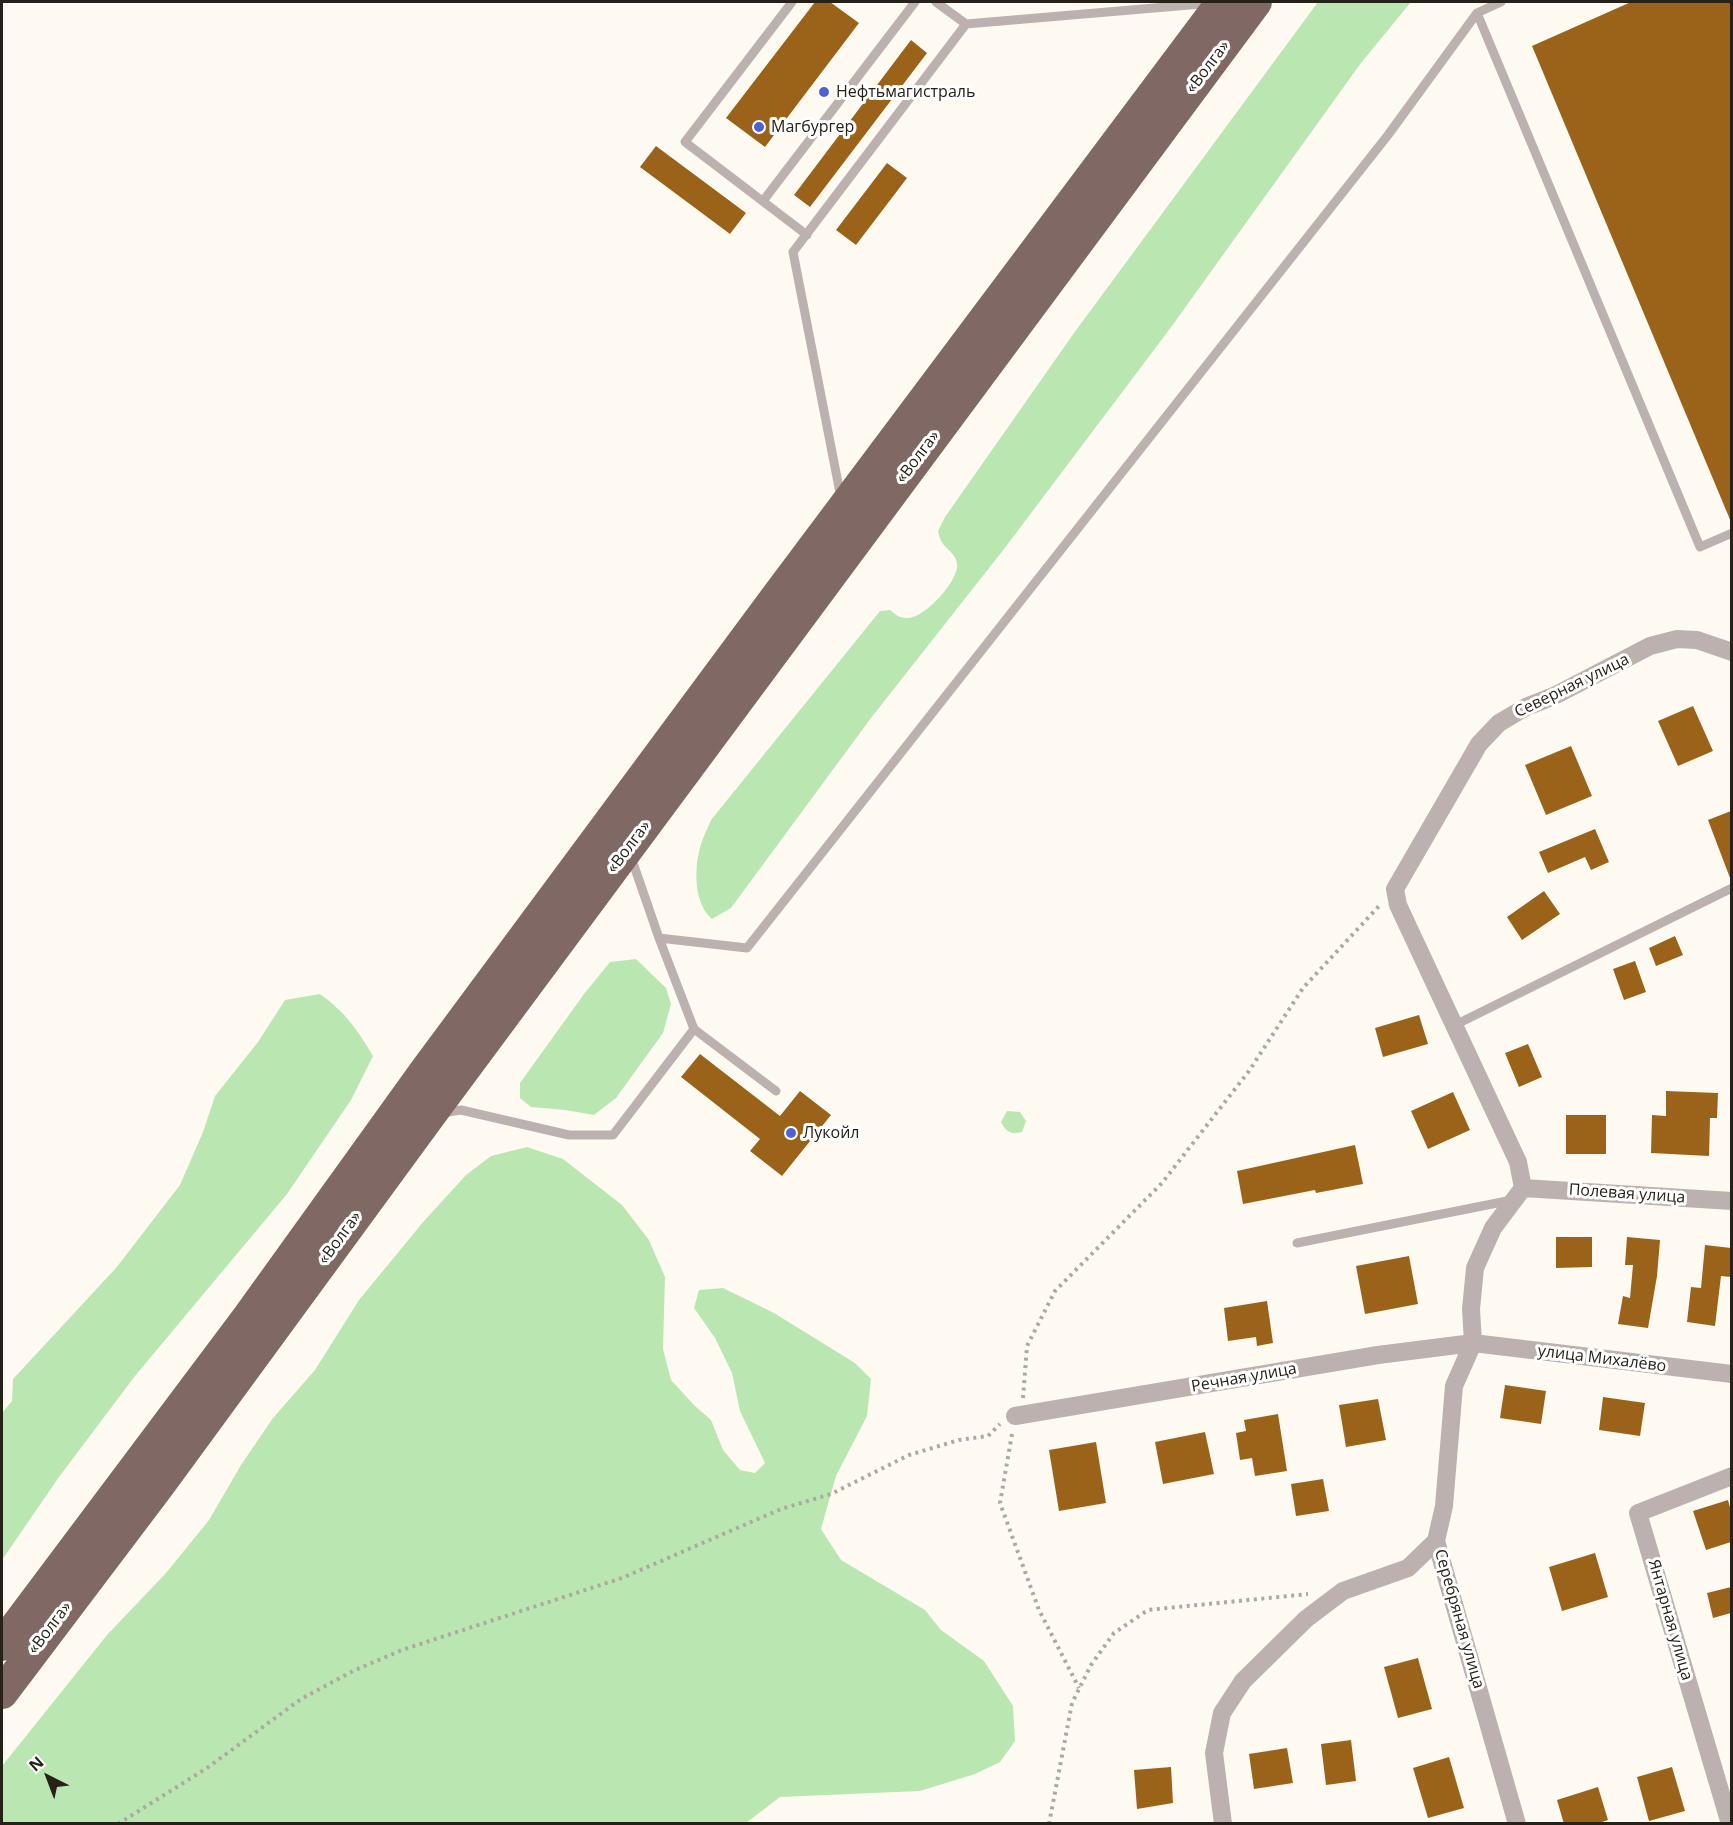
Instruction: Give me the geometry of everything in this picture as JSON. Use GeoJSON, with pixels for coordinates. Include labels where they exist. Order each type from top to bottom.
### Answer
{"type":"FeatureCollection","features":[{"type":"Feature","properties":{"kind":"highway","name":"«Волга»"},"geometry":{"type":"LineString","coordinates":[[2,1645],[248,1317],[425,1071],[843,508],[1222,2]]}},
{"type":"Feature","properties":{"kind":"highway","name":"«Волга»"},"geometry":{"type":"LineString","coordinates":[[2,1693],[167,1474],[431,1114],[1256,2]]}},
{"type":"Feature","properties":{"kind":"street","name":"Северная улица"},"geometry":{"type":"LineString","coordinates":[[1395,889],[1479,744],[1499,723],[1526,707],[1554,696],[1650,646],[1677,639],[1705,643],[1731,652]]}},
{"type":"Feature","properties":{"kind":"street"},"geometry":{"type":"LineString","coordinates":[[1395,889],[1398,905],[1518,1162],[1518,1193],[1493,1228],[1475,1268],[1471,1309],[1473,1343]]}},
{"type":"Feature","properties":{"kind":"street","name":"Полевая улица"},"geometry":{"type":"LineString","coordinates":[[1518,1193],[1731,1201]]}},
{"type":"Feature","properties":{"kind":"street","name":"Речная улица"},"geometry":{"type":"LineString","coordinates":[[1015,1416],[1378,1355],[1473,1343]]}},
{"type":"Feature","properties":{"kind":"street","name":"улица Михалёво"},"geometry":{"type":"LineString","coordinates":[[1473,1343],[1731,1374]]}},
{"type":"Feature","properties":{"kind":"street","name":"Серебряная улица"},"geometry":{"type":"LineString","coordinates":[[1473,1343],[1454,1386],[1444,1506],[1436,1542],[1517,1824]]}},
{"type":"Feature","properties":{"kind":"street","name":"Янтарная улица"},"geometry":{"type":"LineString","coordinates":[[1730,1824],[1638,1513],[1731,1476]]}},
{"type":"Feature","properties":{"kind":"street"},"geometry":{"type":"LineString","coordinates":[[1223,1824],[1214,1753],[1222,1713],[1243,1681],[1306,1619],[1343,1591],[1408,1568],[1436,1542]]}},
{"type":"Feature","properties":{"kind":"lane"},"geometry":{"type":"LineString","coordinates":[[792,2],[685,142],[807,235]]}},
{"type":"Feature","properties":{"kind":"lane"},"geometry":{"type":"LineString","coordinates":[[763,201],[915,2]]}},
{"type":"Feature","properties":{"kind":"lane"},"geometry":{"type":"LineString","coordinates":[[936,2],[966,24],[1222,2]]}},
{"type":"Feature","properties":{"kind":"lane"},"geometry":{"type":"LineString","coordinates":[[659,938],[747,948],[1388,135],[1477,13],[1501,2]]}},
{"type":"Feature","properties":{"kind":"lane"},"geometry":{"type":"LineString","coordinates":[[1477,13],[1700,547],[1731,533]]}},
{"type":"Feature","properties":{"kind":"lane"},"geometry":{"type":"LineString","coordinates":[[843,508],[793,252],[966,24]]}},
{"type":"Feature","properties":{"kind":"lane"},"geometry":{"type":"LineString","coordinates":[[628,848],[694,1029],[776,1091]]}},
{"type":"Feature","properties":{"kind":"lane"},"geometry":{"type":"LineString","coordinates":[[1453,1026],[1731,888]]}},
{"type":"Feature","properties":{"kind":"lane"},"geometry":{"type":"LineString","coordinates":[[431,1114],[461,1110],[569,1135],[613,1135],[694,1029]]}},
{"type":"Feature","properties":{"kind":"lane"},"geometry":{"type":"LineString","coordinates":[[1297,1243],[1518,1193]]}},
{"type":"Feature","properties":{"kind":"path"},"geometry":{"type":"LineString","coordinates":[[1079,1688],[1039,1610],[1000,1503],[1015,1416],[1023,1401],[1027,1346],[1055,1291],[1162,1183],[1250,1071],[1304,988],[1395,889]]}},
{"type":"Feature","properties":{"kind":"path"},"geometry":{"type":"LineString","coordinates":[[117,1824],[207,1768],[301,1700],[353,1671],[402,1650],[622,1578],[781,1509],[831,1494],[909,1455],[960,1440],[988,1436],[995,1427],[1015,1416]]}},
{"type":"Feature","properties":{"kind":"path"},"geometry":{"type":"LineString","coordinates":[[1049,1824],[1072,1703],[1091,1665],[1114,1633],[1148,1610],[1343,1591]]}},
{"type":"Feature","properties":{"kind":"green space"},"geometry":{"type":"Polygon","coordinates":[[[1318,2],[1411,2],[1361,63],[1169,330],[1004,549],[871,718],[731,908],[712,919],[702,905],[696,879],[700,848],[711,820],[880,611],[890,610],[904,618],[914,617],[931,606],[947,588],[953,579],[957,563],[942,542],[938,531],[945,517],[1074,333],[1318,2]]]}},
{"type":"Feature","properties":{"kind":"green space"},"geometry":{"type":"Polygon","coordinates":[[[636,959],[666,988],[671,1004],[663,1033],[616,1098],[594,1115],[531,1107],[520,1098],[520,1083],[610,962],[636,959]]]}},
{"type":"Feature","properties":{"kind":"green space"},"geometry":{"type":"Polygon","coordinates":[[[320,994],[350,1022],[373,1056],[351,1100],[287,1194],[135,1376],[59,1477],[2,1560],[2,1413],[12,1401],[13,1379],[116,1268],[180,1185],[203,1132],[215,1096],[258,1042],[285,1000],[320,994]]]}},
{"type":"Feature","properties":{"kind":"green space"},"geometry":{"type":"Polygon","coordinates":[[[1007,1111],[1020,1112],[1026,1121],[1022,1132],[1012,1133],[1005,1128],[1001,1122],[1007,1111]]]}},
{"type":"Feature","properties":{"kind":"green space"},"geometry":{"type":"Polygon","coordinates":[[[527,1147],[563,1159],[622,1205],[649,1240],[665,1277],[663,1349],[671,1380],[711,1420],[723,1450],[740,1470],[755,1473],[765,1463],[740,1411],[732,1373],[715,1338],[694,1308],[699,1290],[723,1288],[774,1313],[855,1363],[871,1379],[867,1416],[836,1476],[821,1529],[841,1560],[925,1610],[941,1630],[984,1661],[1013,1706],[1015,1741],[1000,1762],[975,1774],[920,1791],[780,1797],[746,1823],[2,1823],[2,1766],[107,1635],[166,1573],[209,1520],[241,1465],[273,1418],[315,1370],[359,1300],[424,1221],[466,1175],[491,1156],[527,1147]]]}},
{"type":"Feature","properties":{"kind":"building"},"geometry":{"type":"Polygon","coordinates":[[[815,2],[830,2],[859,23],[765,147],[726,118],[815,2]]]}},
{"type":"Feature","properties":{"kind":"building"},"geometry":{"type":"Polygon","coordinates":[[[1631,2],[1731,2],[1731,522],[1532,46],[1631,2]]]}},
{"type":"Feature","properties":{"kind":"building"},"geometry":{"type":"Polygon","coordinates":[[[911,40],[927,53],[810,207],[794,195],[911,40]]]}},
{"type":"Feature","properties":{"kind":"building"},"geometry":{"type":"Polygon","coordinates":[[[656,146],[746,213],[730,234],[640,167],[656,146]]]}},
{"type":"Feature","properties":{"kind":"building"},"geometry":{"type":"Polygon","coordinates":[[[887,163],[907,178],[856,245],[836,230],[887,163]]]}},
{"type":"Feature","properties":{"kind":"building"},"geometry":{"type":"Polygon","coordinates":[[[1693,706],[1713,751],[1678,766],[1658,721],[1693,706]]]}},
{"type":"Feature","properties":{"kind":"building"},"geometry":{"type":"Polygon","coordinates":[[[1571,746],[1592,796],[1546,815],[1525,765],[1571,746]]]}},
{"type":"Feature","properties":{"kind":"building"},"geometry":{"type":"Polygon","coordinates":[[[1731,811],[1731,877],[1730,878],[1708,820],[1731,811]]]}},
{"type":"Feature","properties":{"kind":"building"},"geometry":{"type":"Polygon","coordinates":[[[1595,829],[1609,862],[1591,870],[1585,857],[1548,873],[1539,852],[1595,829]]]}},
{"type":"Feature","properties":{"kind":"building"},"geometry":{"type":"Polygon","coordinates":[[[1544,891],[1560,914],[1522,940],[1507,917],[1544,891]]]}},
{"type":"Feature","properties":{"kind":"building"},"geometry":{"type":"Polygon","coordinates":[[[1675,936],[1683,955],[1656,966],[1649,948],[1675,936]]]}},
{"type":"Feature","properties":{"kind":"building"},"geometry":{"type":"Polygon","coordinates":[[[1635,961],[1646,992],[1624,1000],[1613,969],[1635,961]]]}},
{"type":"Feature","properties":{"kind":"building"},"geometry":{"type":"Polygon","coordinates":[[[1419,1015],[1428,1044],[1383,1057],[1375,1028],[1419,1015]]]}},
{"type":"Feature","properties":{"kind":"building"},"geometry":{"type":"Polygon","coordinates":[[[1528,1044],[1542,1077],[1519,1087],[1505,1053],[1528,1044]]]}},
{"type":"Feature","properties":{"kind":"building"},"geometry":{"type":"Polygon","coordinates":[[[700,1054],[780,1116],[800,1091],[831,1115],[782,1176],[750,1151],[760,1139],[681,1077],[700,1054]]]}},
{"type":"Feature","properties":{"kind":"building"},"geometry":{"type":"Polygon","coordinates":[[[1666,1091],[1718,1093],[1717,1118],[1710,1118],[1709,1156],[1651,1153],[1652,1115],[1666,1116],[1666,1091]]]}},
{"type":"Feature","properties":{"kind":"building"},"geometry":{"type":"Polygon","coordinates":[[[1453,1092],[1470,1130],[1428,1149],[1411,1111],[1453,1092]]]}},
{"type":"Feature","properties":{"kind":"building"},"geometry":{"type":"Polygon","coordinates":[[[1566,1115],[1606,1115],[1606,1154],[1566,1154],[1566,1115]]]}},
{"type":"Feature","properties":{"kind":"building"},"geometry":{"type":"Polygon","coordinates":[[[1355,1145],[1363,1184],[1316,1193],[1315,1190],[1243,1204],[1237,1171],[1355,1145]]]}},
{"type":"Feature","properties":{"kind":"building"},"geometry":{"type":"Polygon","coordinates":[[[1556,1237],[1592,1237],[1592,1267],[1556,1268],[1556,1237]]]}},
{"type":"Feature","properties":{"kind":"building"},"geometry":{"type":"Polygon","coordinates":[[[1627,1237],[1660,1240],[1657,1276],[1648,1328],[1618,1324],[1623,1296],[1630,1298],[1633,1265],[1625,1265],[1627,1237]]]}},
{"type":"Feature","properties":{"kind":"building"},"geometry":{"type":"Polygon","coordinates":[[[1705,1245],[1731,1248],[1731,1277],[1721,1276],[1715,1326],[1687,1322],[1691,1287],[1701,1288],[1705,1245]]]}},
{"type":"Feature","properties":{"kind":"building"},"geometry":{"type":"Polygon","coordinates":[[[1409,1256],[1418,1304],[1365,1314],[1356,1266],[1409,1256]]]}},
{"type":"Feature","properties":{"kind":"building"},"geometry":{"type":"Polygon","coordinates":[[[1267,1301],[1273,1343],[1257,1346],[1256,1337],[1228,1341],[1224,1308],[1267,1301]]]}},
{"type":"Feature","properties":{"kind":"building"},"geometry":{"type":"Polygon","coordinates":[[[1505,1385],[1546,1391],[1541,1424],[1500,1418],[1505,1385]]]}},
{"type":"Feature","properties":{"kind":"building"},"geometry":{"type":"Polygon","coordinates":[[[1603,1397],[1645,1403],[1640,1436],[1599,1430],[1603,1397]]]}},
{"type":"Feature","properties":{"kind":"building"},"geometry":{"type":"Polygon","coordinates":[[[1378,1399],[1386,1440],[1346,1447],[1339,1405],[1378,1399]]]}},
{"type":"Feature","properties":{"kind":"building"},"geometry":{"type":"Polygon","coordinates":[[[1278,1414],[1287,1471],[1255,1476],[1252,1458],[1240,1460],[1236,1433],[1246,1431],[1244,1420],[1278,1414]]]}},
{"type":"Feature","properties":{"kind":"building"},"geometry":{"type":"Polygon","coordinates":[[[1205,1432],[1214,1474],[1163,1484],[1155,1442],[1205,1432]]]}},
{"type":"Feature","properties":{"kind":"building"},"geometry":{"type":"Polygon","coordinates":[[[1096,1442],[1106,1503],[1059,1511],[1049,1450],[1096,1442]]]}},
{"type":"Feature","properties":{"kind":"building"},"geometry":{"type":"Polygon","coordinates":[[[1323,1479],[1329,1511],[1296,1516],[1291,1484],[1323,1479]]]}},
{"type":"Feature","properties":{"kind":"building"},"geometry":{"type":"Polygon","coordinates":[[[1728,1500],[1731,1511],[1731,1542],[1706,1550],[1693,1511],[1728,1500]]]}},
{"type":"Feature","properties":{"kind":"building"},"geometry":{"type":"Polygon","coordinates":[[[1595,1553],[1608,1597],[1562,1611],[1549,1567],[1595,1553]]]}},
{"type":"Feature","properties":{"kind":"building"},"geometry":{"type":"Polygon","coordinates":[[[1731,1587],[1731,1613],[1713,1618],[1707,1593],[1731,1587]]]}},
{"type":"Feature","properties":{"kind":"building"},"geometry":{"type":"Polygon","coordinates":[[[1418,1658],[1432,1709],[1398,1718],[1384,1667],[1418,1658]]]}},
{"type":"Feature","properties":{"kind":"building"},"geometry":{"type":"Polygon","coordinates":[[[1351,1740],[1356,1781],[1326,1785],[1321,1744],[1351,1740]]]}},
{"type":"Feature","properties":{"kind":"building"},"geometry":{"type":"Polygon","coordinates":[[[1287,1748],[1293,1783],[1254,1789],[1249,1754],[1287,1748]]]}},
{"type":"Feature","properties":{"kind":"building"},"geometry":{"type":"Polygon","coordinates":[[[1449,1757],[1464,1808],[1428,1818],[1413,1768],[1449,1757]]]}},
{"type":"Feature","properties":{"kind":"building"},"geometry":{"type":"Polygon","coordinates":[[[1171,1767],[1173,1803],[1137,1809],[1134,1770],[1171,1767]]]}},
{"type":"Feature","properties":{"kind":"building"},"geometry":{"type":"Polygon","coordinates":[[[1672,1767],[1685,1811],[1649,1821],[1637,1777],[1672,1767]]]}},
{"type":"Feature","properties":{"kind":"building"},"geometry":{"type":"Polygon","coordinates":[[[1598,1787],[1608,1820],[1596,1824],[1564,1824],[1557,1800],[1598,1787]]]}},
{"type":"Feature","properties":{"kind":"place","name":"Нефтьмагистраль"},"geometry":{"type":"Point","coordinates":[824,92]}},
{"type":"Feature","properties":{"kind":"place","name":"Магбургер"},"geometry":{"type":"Point","coordinates":[759,127]}},
{"type":"Feature","properties":{"kind":"place","name":"Лукойл"},"geometry":{"type":"Point","coordinates":[791,1133]}}]}
